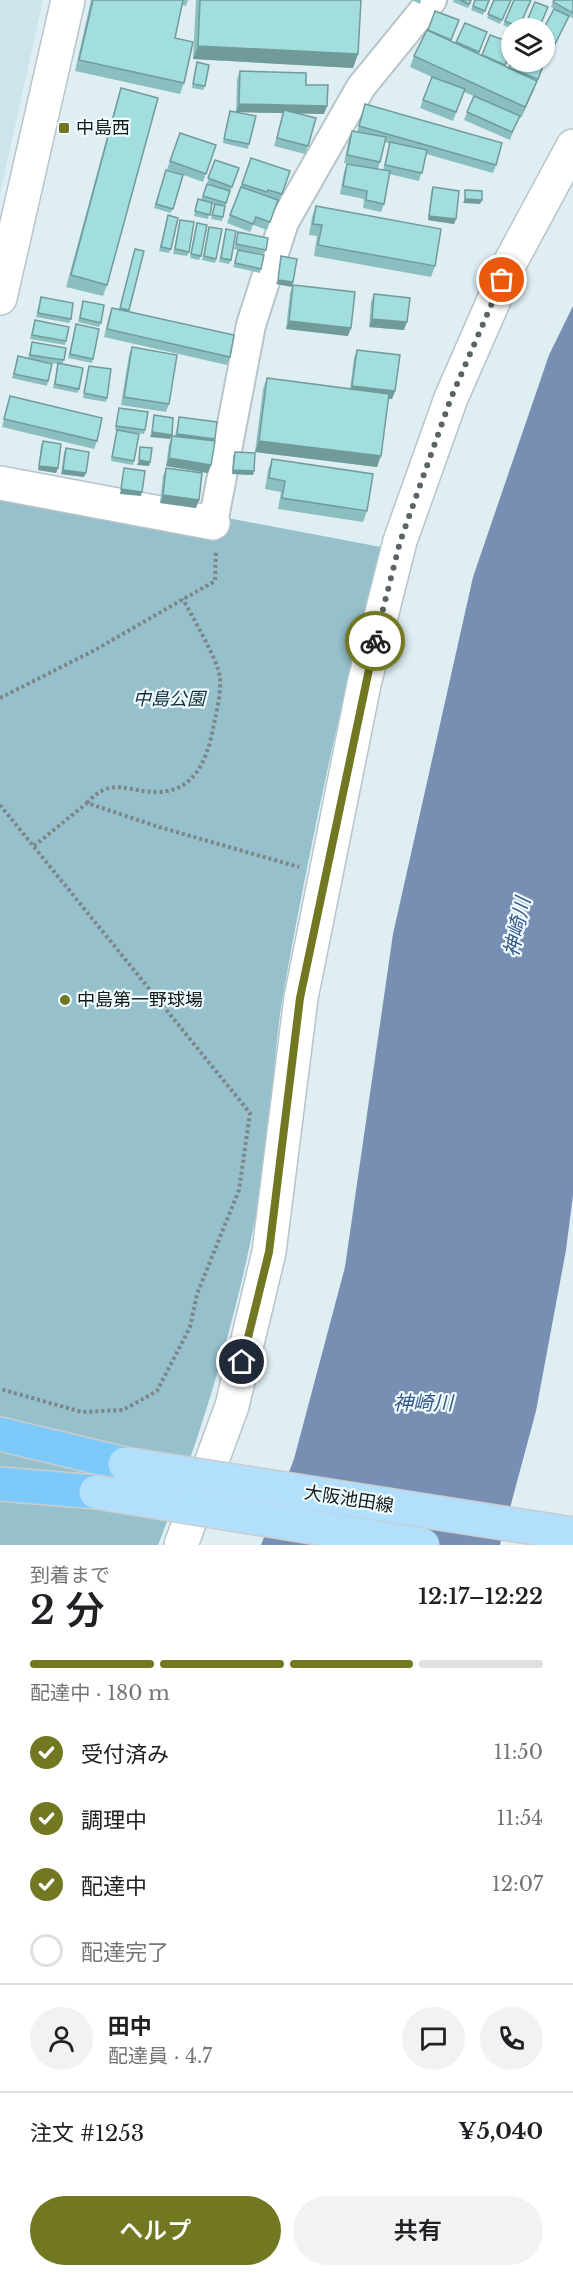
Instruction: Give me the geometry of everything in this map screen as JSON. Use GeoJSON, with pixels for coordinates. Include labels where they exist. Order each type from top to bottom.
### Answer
{"type":"FeatureCollection","features":[{"type":"Feature","properties":{"kind":"highway"},"geometry":{"type":"LineString","coordinates":[[0,1434],[125,1464]]}},
{"type":"Feature","properties":{"kind":"highway"},"geometry":{"type":"LineString","coordinates":[[0,1484],[96,1492]]}},
{"type":"Feature","properties":{"kind":"main road","name":"大阪池田線"},"geometry":{"type":"LineString","coordinates":[[125,1464],[573,1534]]}},
{"type":"Feature","properties":{"kind":"main road","name":"大阪池田線"},"geometry":{"type":"LineString","coordinates":[[96,1492],[423,1545]]}},
{"type":"Feature","properties":{"kind":"street"},"geometry":{"type":"LineString","coordinates":[[0,297],[69,0]]}},
{"type":"Feature","properties":{"kind":"street"},"geometry":{"type":"LineString","coordinates":[[0,483],[215,535],[252,325],[284,222],[361,87],[432,0]]}},
{"type":"Feature","properties":{"kind":"street"},"geometry":{"type":"LineString","coordinates":[[181,1545],[232,1406],[269,1252],[300,998],[364,684],[400,542],[451,398],[492,303],[511,261],[573,146]]}},
{"type":"Feature","properties":{"kind":"path"},"geometry":{"type":"LineString","coordinates":[[0,698],[93,651],[215,581],[215,535]]}},
{"type":"Feature","properties":{"kind":"path"},"geometry":{"type":"LineString","coordinates":[[34,846],[98,790],[115,786],[159,792],[178,787],[200,770],[208,757],[218,707],[220,677],[183,598]]}},
{"type":"Feature","properties":{"kind":"path"},"geometry":{"type":"LineString","coordinates":[[87,802],[159,827],[308,870]]}},
{"type":"Feature","properties":{"kind":"path"},"geometry":{"type":"LineString","coordinates":[[0,805],[250,1113],[239,1190],[197,1293],[190,1327],[158,1391],[123,1410],[82,1412],[0,1389]]}},
{"type":"Feature","properties":{"kind":"shaded area"},"geometry":{"type":"Polygon","coordinates":[[[0,0],[43,0],[0,194],[0,0]]]}},
{"type":"Feature","properties":{"kind":"green space","name":"中島公園"},"geometry":{"type":"Polygon","coordinates":[[[0,495],[224,537],[227,518],[381,547],[340,714],[293,938],[279,1020],[264,1169],[241,1284],[218,1372],[190,1459],[158,1545],[0,1545],[0,495]]]}},
{"type":"Feature","properties":{"kind":"water","name":"神崎川"},"geometry":{"type":"Polygon","coordinates":[[[573,306],[573,1195],[566,1250],[536,1411],[500,1545],[261,1545],[294,1459],[345,1267],[393,934],[473,577],[549,355],[573,306]]]}},
{"type":"Feature","properties":{"kind":"building"},"geometry":{"type":"Polygon","coordinates":[[[93,0],[183,0],[175,38],[193,42],[184,83],[79,60],[93,0]]]}},
{"type":"Feature","properties":{"kind":"building"},"geometry":{"type":"Polygon","coordinates":[[[200,0],[361,0],[358,54],[198,46],[200,0]]]}},
{"type":"Feature","properties":{"kind":"building"},"geometry":{"type":"Polygon","coordinates":[[[475,0],[489,0],[485,11],[473,6],[475,0]]]}},
{"type":"Feature","properties":{"kind":"building"},"geometry":{"type":"Polygon","coordinates":[[[494,0],[511,0],[501,20],[488,14],[494,0]]]}},
{"type":"Feature","properties":{"kind":"building"},"geometry":{"type":"Polygon","coordinates":[[[514,0],[531,0],[523,18],[506,18],[514,0]]]}},
{"type":"Feature","properties":{"kind":"building"},"geometry":{"type":"Polygon","coordinates":[[[554,0],[573,0],[573,13],[553,2],[554,0]]]}},
{"type":"Feature","properties":{"kind":"building"},"geometry":{"type":"Polygon","coordinates":[[[535,2],[548,7],[543,18],[528,18],[535,2]]]}},
{"type":"Feature","properties":{"kind":"building"},"geometry":{"type":"Polygon","coordinates":[[[554,9],[569,16],[555,44],[555,18],[549,18],[554,9]]]}},
{"type":"Feature","properties":{"kind":"building"},"geometry":{"type":"Polygon","coordinates":[[[435,11],[459,20],[451,40],[428,30],[435,11]]]}},
{"type":"Feature","properties":{"kind":"building"},"geometry":{"type":"Polygon","coordinates":[[[465,23],[487,32],[479,52],[456,42],[465,23]]]}},
{"type":"Feature","properties":{"kind":"building"},"geometry":{"type":"Polygon","coordinates":[[[427,30],[501,64],[501,72],[518,72],[537,81],[525,107],[414,56],[427,30]]]}},
{"type":"Feature","properties":{"kind":"building"},"geometry":{"type":"Polygon","coordinates":[[[490,35],[501,39],[501,63],[482,55],[490,35]]]}},
{"type":"Feature","properties":{"kind":"building"},"geometry":{"type":"Polygon","coordinates":[[[197,62],[209,65],[205,86],[193,84],[197,62]]]}},
{"type":"Feature","properties":{"kind":"building"},"geometry":{"type":"Polygon","coordinates":[[[240,71],[306,73],[306,85],[328,85],[327,106],[239,104],[240,71]]]}},
{"type":"Feature","properties":{"kind":"building"},"geometry":{"type":"Polygon","coordinates":[[[520,72],[541,72],[538,79],[520,72]]]}},
{"type":"Feature","properties":{"kind":"building"},"geometry":{"type":"Polygon","coordinates":[[[432,77],[465,89],[456,112],[423,100],[432,77]]]}},
{"type":"Feature","properties":{"kind":"building"},"geometry":{"type":"Polygon","coordinates":[[[121,88],[158,98],[107,285],[71,275],[121,88]]]}},
{"type":"Feature","properties":{"kind":"building"},"geometry":{"type":"Polygon","coordinates":[[[474,96],[520,116],[512,132],[467,112],[474,96]]]}},
{"type":"Feature","properties":{"kind":"building"},"geometry":{"type":"Polygon","coordinates":[[[365,104],[502,143],[496,165],[359,126],[365,104]]]}},
{"type":"Feature","properties":{"kind":"building"},"geometry":{"type":"Polygon","coordinates":[[[284,110],[316,118],[308,146],[277,138],[284,110]]]}},
{"type":"Feature","properties":{"kind":"building"},"geometry":{"type":"Polygon","coordinates":[[[230,111],[256,116],[249,144],[224,139],[230,111]]]}},
{"type":"Feature","properties":{"kind":"building"},"geometry":{"type":"Polygon","coordinates":[[[352,131],[386,137],[380,162],[347,155],[352,131]]]}},
{"type":"Feature","properties":{"kind":"building"},"geometry":{"type":"Polygon","coordinates":[[[180,133],[216,145],[206,174],[170,161],[180,133]]]}},
{"type":"Feature","properties":{"kind":"building"},"geometry":{"type":"Polygon","coordinates":[[[390,142],[427,150],[422,173],[385,165],[390,142]]]}},
{"type":"Feature","properties":{"kind":"building"},"geometry":{"type":"Polygon","coordinates":[[[251,158],[290,171],[282,194],[242,184],[251,158]]]}},
{"type":"Feature","properties":{"kind":"building"},"geometry":{"type":"Polygon","coordinates":[[[215,160],[239,168],[232,187],[208,178],[215,160]]]}},
{"type":"Feature","properties":{"kind":"building"},"geometry":{"type":"Polygon","coordinates":[[[347,164],[390,171],[384,204],[366,200],[367,191],[343,186],[347,164]]]}},
{"type":"Feature","properties":{"kind":"building"},"geometry":{"type":"Polygon","coordinates":[[[166,170],[183,175],[173,209],[156,204],[166,170]]]}},
{"type":"Feature","properties":{"kind":"building"},"geometry":{"type":"Polygon","coordinates":[[[207,184],[230,191],[226,203],[203,196],[207,184]]]}},
{"type":"Feature","properties":{"kind":"building"},"geometry":{"type":"Polygon","coordinates":[[[241,187],[278,200],[270,222],[256,217],[253,224],[230,215],[241,187]]]}},
{"type":"Feature","properties":{"kind":"building"},"geometry":{"type":"Polygon","coordinates":[[[433,187],[459,191],[456,219],[429,216],[433,187]]]}},
{"type":"Feature","properties":{"kind":"building"},"geometry":{"type":"Polygon","coordinates":[[[465,190],[482,191],[482,200],[465,199],[465,190]]]}},
{"type":"Feature","properties":{"kind":"building"},"geometry":{"type":"Polygon","coordinates":[[[198,199],[212,203],[210,215],[195,211],[198,199]]]}},
{"type":"Feature","properties":{"kind":"building"},"geometry":{"type":"Polygon","coordinates":[[[215,204],[225,206],[223,217],[212,215],[215,204]]]}},
{"type":"Feature","properties":{"kind":"building"},"geometry":{"type":"Polygon","coordinates":[[[316,206],[441,229],[435,266],[318,245],[322,225],[313,224],[316,206]]]}},
{"type":"Feature","properties":{"kind":"building"},"geometry":{"type":"Polygon","coordinates":[[[168,215],[178,218],[171,249],[161,247],[168,215]]]}},
{"type":"Feature","properties":{"kind":"building"},"geometry":{"type":"Polygon","coordinates":[[[180,220],[194,222],[189,252],[175,249],[180,220]]]}},
{"type":"Feature","properties":{"kind":"building"},"geometry":{"type":"Polygon","coordinates":[[[197,223],[207,225],[201,256],[191,254],[197,223]]]}},
{"type":"Feature","properties":{"kind":"building"},"geometry":{"type":"Polygon","coordinates":[[[209,227],[222,229],[216,259],[204,256],[209,227]]]}},
{"type":"Feature","properties":{"kind":"building"},"geometry":{"type":"Polygon","coordinates":[[[226,229],[236,231],[231,260],[221,258],[226,229]]]}},
{"type":"Feature","properties":{"kind":"building"},"geometry":{"type":"Polygon","coordinates":[[[238,232],[268,238],[266,250],[236,244],[238,232]]]}},
{"type":"Feature","properties":{"kind":"building"},"geometry":{"type":"Polygon","coordinates":[[[135,249],[144,251],[129,310],[120,308],[135,249]]]}},
{"type":"Feature","properties":{"kind":"building"},"geometry":{"type":"Polygon","coordinates":[[[238,250],[264,255],[261,269],[235,263],[238,250]]]}},
{"type":"Feature","properties":{"kind":"building"},"geometry":{"type":"Polygon","coordinates":[[[281,256],[297,259],[293,282],[278,280],[281,256]]]}},
{"type":"Feature","properties":{"kind":"building"},"geometry":{"type":"Polygon","coordinates":[[[293,285],[355,292],[351,328],[289,321],[293,285]]]}},
{"type":"Feature","properties":{"kind":"building"},"geometry":{"type":"Polygon","coordinates":[[[374,294],[410,298],[407,322],[372,319],[374,294]]]}},
{"type":"Feature","properties":{"kind":"building"},"geometry":{"type":"Polygon","coordinates":[[[41,297],[73,303],[71,319],[38,313],[41,297]]]}},
{"type":"Feature","properties":{"kind":"building"},"geometry":{"type":"Polygon","coordinates":[[[83,301],[104,305],[101,323],[80,318],[83,301]]]}},
{"type":"Feature","properties":{"kind":"building"},"geometry":{"type":"Polygon","coordinates":[[[112,308],[234,335],[230,357],[107,329],[112,308]]]}},
{"type":"Feature","properties":{"kind":"building"},"geometry":{"type":"Polygon","coordinates":[[[35,320],[69,327],[66,341],[32,335],[35,320]]]}},
{"type":"Feature","properties":{"kind":"building"},"geometry":{"type":"Polygon","coordinates":[[[76,324],[99,329],[93,359],[70,354],[76,324]]]}},
{"type":"Feature","properties":{"kind":"building"},"geometry":{"type":"Polygon","coordinates":[[[32,342],[66,348],[64,360],[30,355],[32,342]]]}},
{"type":"Feature","properties":{"kind":"building"},"geometry":{"type":"Polygon","coordinates":[[[132,347],[177,355],[169,404],[124,397],[132,347]]]}},
{"type":"Feature","properties":{"kind":"building"},"geometry":{"type":"Polygon","coordinates":[[[357,350],[400,355],[395,391],[352,386],[357,350]]]}},
{"type":"Feature","properties":{"kind":"building"},"geometry":{"type":"Polygon","coordinates":[[[18,356],[52,364],[48,381],[14,374],[18,356]]]}},
{"type":"Feature","properties":{"kind":"building"},"geometry":{"type":"Polygon","coordinates":[[[58,363],[83,368],[79,389],[55,384],[58,363]]]}},
{"type":"Feature","properties":{"kind":"building"},"geometry":{"type":"Polygon","coordinates":[[[89,366],[111,369],[107,398],[84,393],[89,366]]]}},
{"type":"Feature","properties":{"kind":"building"},"geometry":{"type":"Polygon","coordinates":[[[267,378],[389,394],[381,456],[259,441],[267,378]]]}},
{"type":"Feature","properties":{"kind":"building"},"geometry":{"type":"Polygon","coordinates":[[[10,396],[102,418],[97,441],[4,419],[10,396]]]}},
{"type":"Feature","properties":{"kind":"building"},"geometry":{"type":"Polygon","coordinates":[[[119,408],[148,412],[145,430],[116,426],[119,408]]]}},
{"type":"Feature","properties":{"kind":"building"},"geometry":{"type":"Polygon","coordinates":[[[154,415],[173,418],[172,435],[152,432],[154,415]]]}},
{"type":"Feature","properties":{"kind":"building"},"geometry":{"type":"Polygon","coordinates":[[[179,417],[217,422],[215,439],[177,434],[179,417]]]}},
{"type":"Feature","properties":{"kind":"building"},"geometry":{"type":"Polygon","coordinates":[[[117,430],[139,434],[134,461],[112,457],[117,430]]]}},
{"type":"Feature","properties":{"kind":"building"},"geometry":{"type":"Polygon","coordinates":[[[172,436],[215,441],[211,465],[169,458],[172,436]]]}},
{"type":"Feature","properties":{"kind":"building"},"geometry":{"type":"Polygon","coordinates":[[[43,441],[61,444],[58,468],[39,466],[43,441]]]}},
{"type":"Feature","properties":{"kind":"building"},"geometry":{"type":"Polygon","coordinates":[[[140,447],[152,448],[150,462],[139,460],[140,447]]]}},
{"type":"Feature","properties":{"kind":"building"},"geometry":{"type":"Polygon","coordinates":[[[66,448],[89,452],[86,473],[63,470],[66,448]]]}},
{"type":"Feature","properties":{"kind":"building"},"geometry":{"type":"Polygon","coordinates":[[[235,452],[255,453],[254,471],[233,470],[235,452]]]}},
{"type":"Feature","properties":{"kind":"building"},"geometry":{"type":"Polygon","coordinates":[[[272,459],[373,474],[367,511],[282,498],[285,481],[269,478],[272,459]]]}},
{"type":"Feature","properties":{"kind":"building"},"geometry":{"type":"Polygon","coordinates":[[[124,468],[145,471],[142,492],[121,489],[124,468]]]}},
{"type":"Feature","properties":{"kind":"building"},"geometry":{"type":"Polygon","coordinates":[[[166,468],[202,473],[199,500],[163,495],[166,468]]]}},
{"type":"Feature","properties":{"kind":"way so far"},"geometry":{"type":"LineString","coordinates":[[375,641],[400,542],[451,398],[502,280]]}},
{"type":"Feature","properties":{"kind":"place","name":"中島西"},"geometry":{"type":"Point","coordinates":[64,128]}},
{"type":"Feature","properties":{"kind":"place","name":"中島第一野球場"},"geometry":{"type":"Point","coordinates":[65,1000]}},
{"type":"Feature","properties":{"kind":"route"},"geometry":{"type":"LineString","coordinates":[[242,1362],[269,1252],[300,998],[364,684],[375,641]]}}]}
